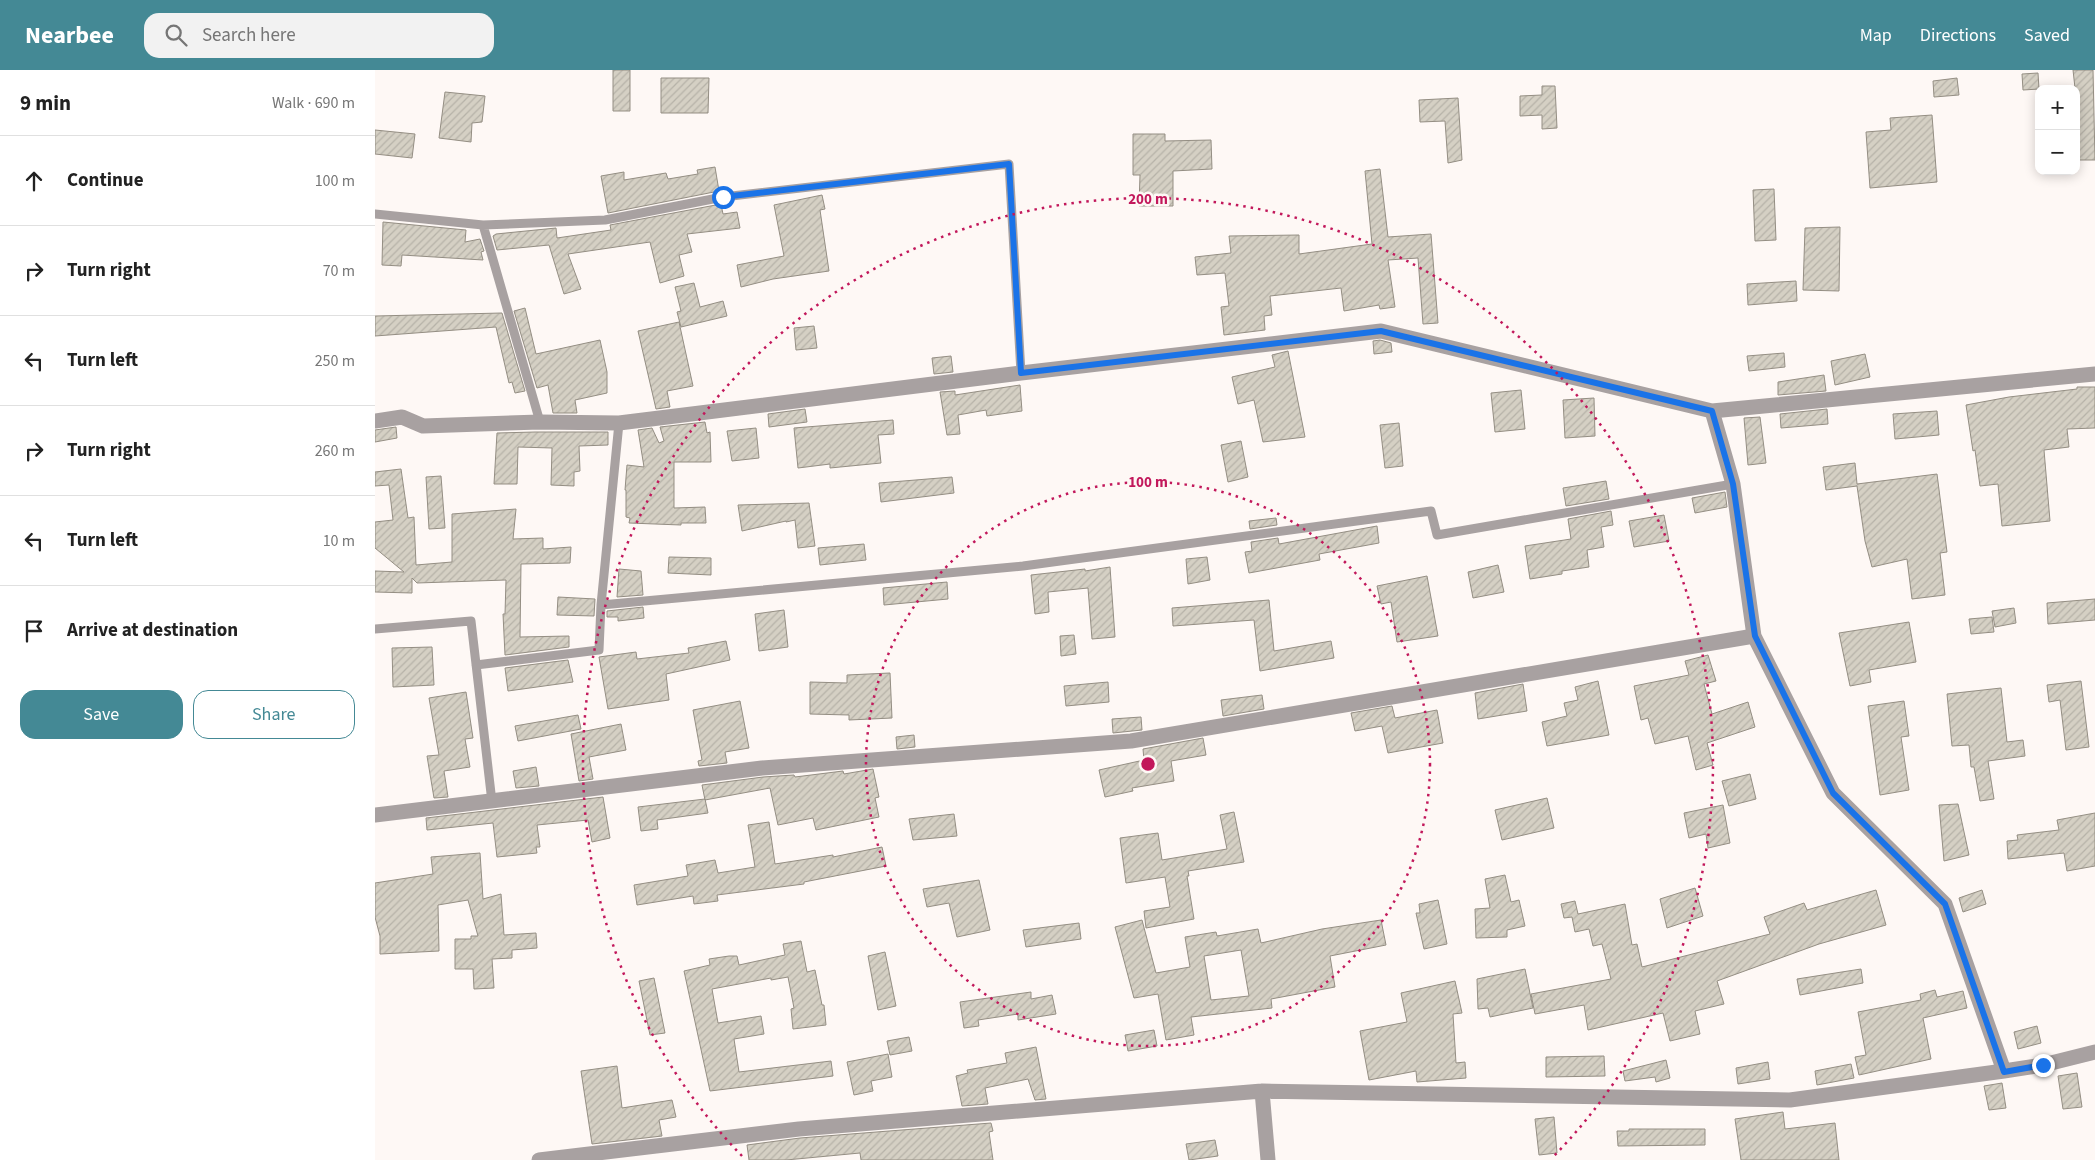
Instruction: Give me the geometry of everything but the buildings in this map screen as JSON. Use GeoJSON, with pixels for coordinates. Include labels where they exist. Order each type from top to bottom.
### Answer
{"type":"FeatureCollection","features":[{"type":"Feature","properties":{"kind":"street"},"geometry":{"type":"LineString","coordinates":[[375,421],[402,417],[423,426],[540,422],[619,423],[1381,331],[1712,411],[2095,374]]}},
{"type":"Feature","properties":{"kind":"street"},"geometry":{"type":"LineString","coordinates":[[1712,411],[1733,484],[1755,636],[1833,793],[1945,904],[2004,1072]]}},
{"type":"Feature","properties":{"kind":"street"},"geometry":{"type":"LineString","coordinates":[[375,815],[762,768],[1131,741],[1755,636]]}},
{"type":"Feature","properties":{"kind":"street"},"geometry":{"type":"LineString","coordinates":[[539,1160],[799,1130],[1262,1091],[1790,1100],[2004,1072],[2043,1065],[2095,1052]]}},
{"type":"Feature","properties":{"kind":"street"},"geometry":{"type":"LineString","coordinates":[[1262,1091],[1268,1160]]}},
{"type":"Feature","properties":{"kind":"lane"},"geometry":{"type":"LineString","coordinates":[[375,214],[483,225],[605,220],[723,197],[1009,164],[1021,373]]}},
{"type":"Feature","properties":{"kind":"lane"},"geometry":{"type":"LineString","coordinates":[[483,225],[540,422]]}},
{"type":"Feature","properties":{"kind":"lane"},"geometry":{"type":"LineString","coordinates":[[476,665],[599,650],[601,605],[619,423]]}},
{"type":"Feature","properties":{"kind":"lane"},"geometry":{"type":"LineString","coordinates":[[601,605],[1023,566],[1431,511],[1437,535],[1733,484]]}},
{"type":"Feature","properties":{"kind":"lane"},"geometry":{"type":"LineString","coordinates":[[375,629],[471,621],[492,802]]}},
{"type":"Feature","properties":{"kind":"route"},"geometry":{"type":"LineString","coordinates":[[723,197],[1009,164],[1021,373],[1381,331],[1712,411],[1733,484],[1755,636],[1833,793],[1945,904],[2004,1072],[2043,1065]]}}]}
